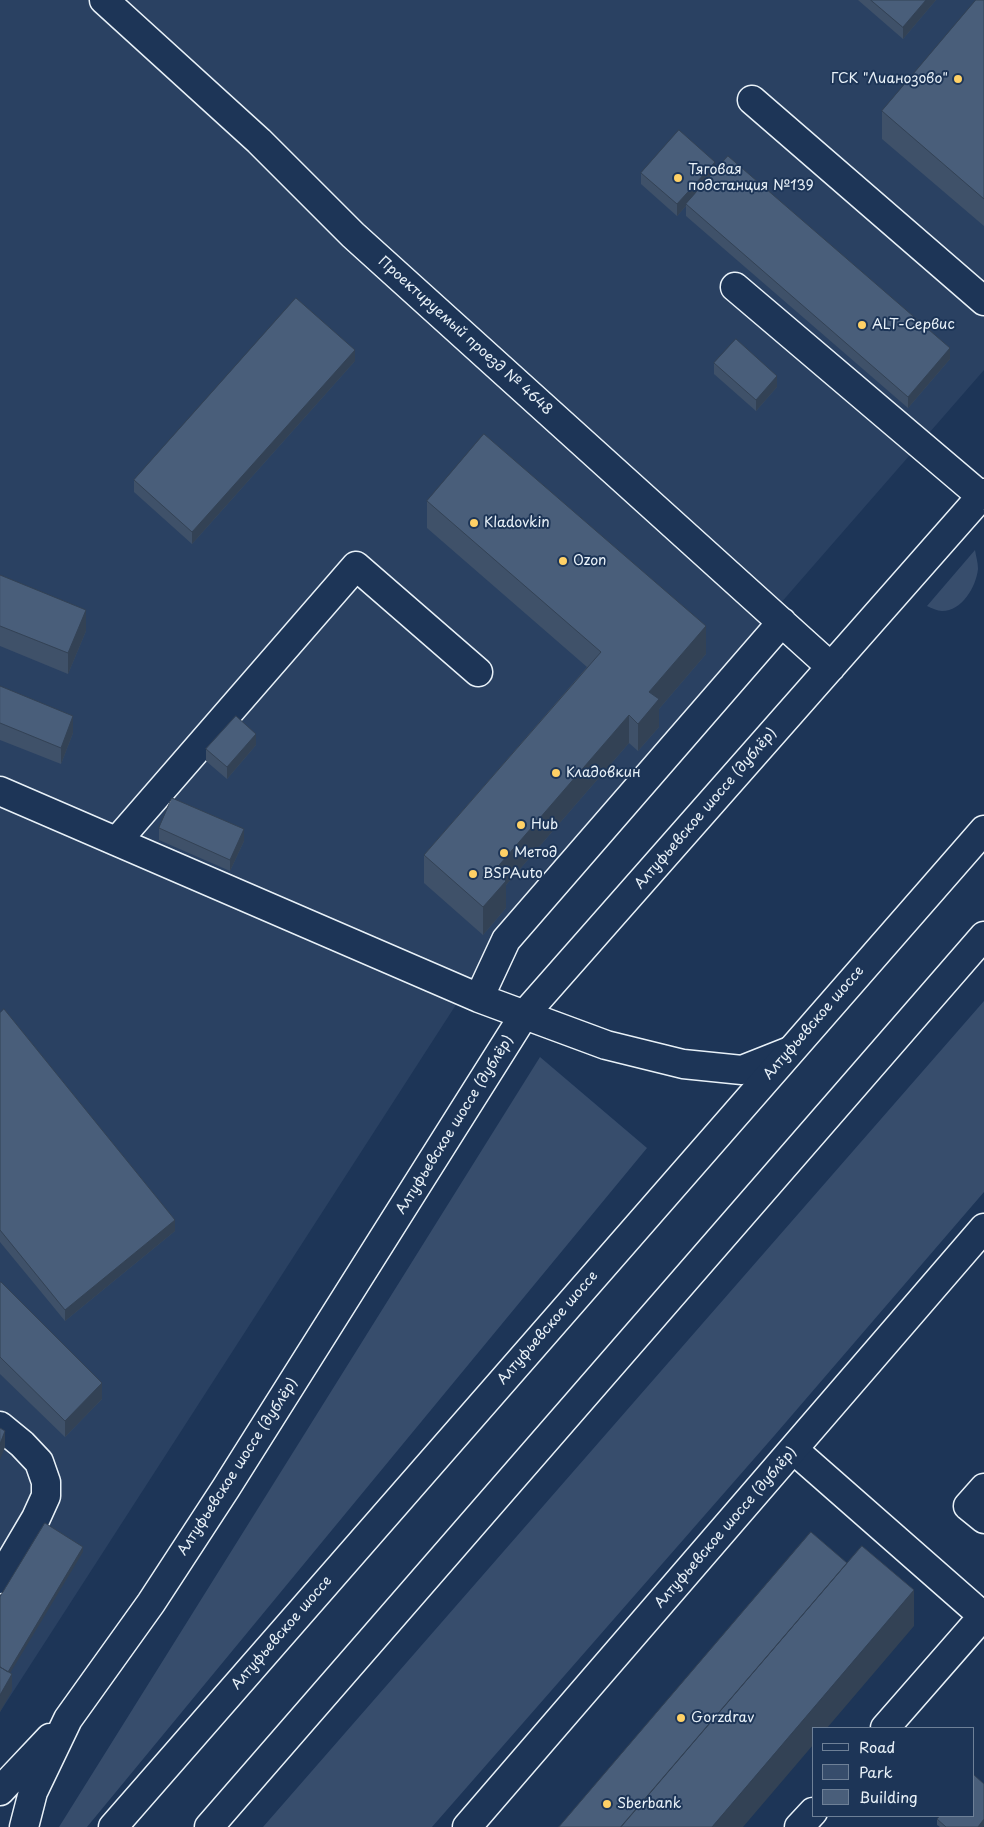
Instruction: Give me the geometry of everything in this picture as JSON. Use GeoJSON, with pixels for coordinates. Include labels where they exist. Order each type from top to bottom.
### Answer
{"type":"FeatureCollection","features":[{"type":"Feature","properties":{"kind":"main road","name":"Проектируемый проезд № 4648"},"geometry":{"type":"LineString","coordinates":[[104,0],[259,141],[353,236],[831,667]]}},
{"type":"Feature","properties":{"kind":"main road"},"geometry":{"type":"LineString","coordinates":[[752,100],[984,300]]}},
{"type":"Feature","properties":{"kind":"main road"},"geometry":{"type":"LineString","coordinates":[[735,288],[982,494]]}},
{"type":"Feature","properties":{"kind":"main road","name":"Алтуфьевское шоссе (дублёр)"},"geometry":{"type":"LineString","coordinates":[[24,1827],[33,1792],[68,1719],[151,1603],[226,1488],[524,1015],[982,494]]}},
{"type":"Feature","properties":{"kind":"main road"},"geometry":{"type":"LineString","coordinates":[[117,841],[356,566],[478,672]]}},
{"type":"Feature","properties":{"kind":"main road"},"geometry":{"type":"LineString","coordinates":[[479,998],[506,940],[782,622]]}},
{"type":"Feature","properties":{"kind":"main road"},"geometry":{"type":"LineString","coordinates":[[0,791],[479,998],[606,1045],[683,1064],[742,1070],[790,1051]]}},
{"type":"Feature","properties":{"kind":"main road","name":"Алтуфьевское шоссе"},"geometry":{"type":"LineString","coordinates":[[113,1827],[984,830]]}},
{"type":"Feature","properties":{"kind":"main road"},"geometry":{"type":"LineString","coordinates":[[209,1827],[984,936]]}},
{"type":"Feature","properties":{"kind":"main road","name":"Алтуфьевское шоссе (дублёр)"},"geometry":{"type":"LineString","coordinates":[[467,1827],[984,1228]]}},
{"type":"Feature","properties":{"kind":"main road"},"geometry":{"type":"LineString","coordinates":[[0,1426],[40,1462],[46,1482],[46,1496],[36,1518],[0,1579]]}},
{"type":"Feature","properties":{"kind":"main road"},"geometry":{"type":"LineString","coordinates":[[794,1450],[983,1616],[886,1727]]}},
{"type":"Feature","properties":{"kind":"main road"},"geometry":{"type":"LineString","coordinates":[[984,1488],[968,1506],[984,1519]]}},
{"type":"Feature","properties":{"kind":"main road"},"geometry":{"type":"LineString","coordinates":[[0,1791],[68,1719]]}},
{"type":"Feature","properties":{"kind":"main road"},"geometry":{"type":"LineString","coordinates":[[799,1827],[812,1813]]}},
{"type":"Feature","properties":{"kind":"shaded area"},"geometry":{"type":"Polygon","coordinates":[[[0,0],[984,0],[984,370],[528,893],[0,1712],[0,0]]]}},
{"type":"Feature","properties":{"kind":"green space"},"geometry":{"type":"Polygon","coordinates":[[[975,550],[978,569],[977,576],[967,597],[956,607],[949,610],[940,611],[927,606],[975,550]]]}},
{"type":"Feature","properties":{"kind":"green space"},"geometry":{"type":"Polygon","coordinates":[[[984,1001],[984,1192],[774,1436],[432,1827],[263,1827],[984,1001]]]}},
{"type":"Feature","properties":{"kind":"green space"},"geometry":{"type":"Polygon","coordinates":[[[540,1057],[647,1148],[87,1827],[59,1827],[540,1057]]]}},
{"type":"Feature","properties":{"kind":"building"},"geometry":{"type":"Polygon","coordinates":[[[871,0],[926,0],[903,27],[871,0]]]}},
{"type":"Feature","properties":{"kind":"building","name":"ГСК \"Лианозово\""},"geometry":{"type":"Polygon","coordinates":[[[976,0],[984,0],[984,199],[882,111],[976,0]]]}},
{"type":"Feature","properties":{"kind":"building","name":"Тяговая подстанция №139"},"geometry":{"type":"Polygon","coordinates":[[[679,130],[715,162],[677,204],[641,173],[679,130]]]}},
{"type":"Feature","properties":{"kind":"building"},"geometry":{"type":"Polygon","coordinates":[[[728,156],[950,348],[908,397],[686,204],[728,156]]]}},
{"type":"Feature","properties":{"kind":"building"},"geometry":{"type":"Polygon","coordinates":[[[296,298],[355,350],[192,532],[134,480],[296,298]]]}},
{"type":"Feature","properties":{"kind":"building"},"geometry":{"type":"Polygon","coordinates":[[[736,339],[777,376],[756,400],[714,363],[736,339]]]}},
{"type":"Feature","properties":{"kind":"building"},"geometry":{"type":"Polygon","coordinates":[[[484,434],[706,626],[649,692],[659,699],[638,724],[629,715],[494,871],[506,881],[483,907],[424,855],[601,652],[427,501],[484,434]]]}},
{"type":"Feature","properties":{"kind":"building"},"geometry":{"type":"Polygon","coordinates":[[[0,575],[86,610],[68,653],[0,626],[0,575]]]}},
{"type":"Feature","properties":{"kind":"building"},"geometry":{"type":"Polygon","coordinates":[[[0,686],[73,716],[61,748],[0,723],[0,686]]]}},
{"type":"Feature","properties":{"kind":"building"},"geometry":{"type":"Polygon","coordinates":[[[236,716],[256,734],[227,767],[206,749],[236,716]]]}},
{"type":"Feature","properties":{"kind":"building"},"geometry":{"type":"Polygon","coordinates":[[[172,798],[244,829],[230,860],[159,828],[172,798]]]}},
{"type":"Feature","properties":{"kind":"building"},"geometry":{"type":"Polygon","coordinates":[[[4,1009],[175,1220],[65,1310],[0,1230],[0,1013],[4,1009]]]}},
{"type":"Feature","properties":{"kind":"building"},"geometry":{"type":"Polygon","coordinates":[[[1,1282],[102,1383],[65,1421],[0,1357],[1,1282]]]}},
{"type":"Feature","properties":{"kind":"building"},"geometry":{"type":"Polygon","coordinates":[[[0,1428],[5,1431],[0,1444],[0,1428]]]}},
{"type":"Feature","properties":{"kind":"building"},"geometry":{"type":"Polygon","coordinates":[[[45,1523],[83,1547],[8,1672],[0,1667],[0,1597],[45,1523]]]}},
{"type":"Feature","properties":{"kind":"building"},"geometry":{"type":"Polygon","coordinates":[[[811,1532],[847,1563],[621,1827],[559,1827],[811,1532]]]}},
{"type":"Feature","properties":{"kind":"building"},"geometry":{"type":"Polygon","coordinates":[[[862,1546],[914,1590],[712,1827],[621,1827],[862,1546]]]}},
{"type":"Feature","properties":{"kind":"building"},"geometry":{"type":"Polygon","coordinates":[[[0,1667],[12,1674],[0,1695],[0,1667]]]}},
{"type":"Feature","properties":{"kind":"building"},"geometry":{"type":"Polygon","coordinates":[[[974,1775],[984,1784],[984,1819],[978,1827],[946,1827],[937,1819],[939,1817],[974,1817],[974,1775]]]}},
{"type":"Feature","properties":{"kind":"place","name":"ГСК \"Лианозово\""},"geometry":{"type":"Point","coordinates":[958,79]}},
{"type":"Feature","properties":{"kind":"place","name":"Тяговая подстанция №139"},"geometry":{"type":"Point","coordinates":[678,178]}},
{"type":"Feature","properties":{"kind":"place","name":"ALT-Сервис"},"geometry":{"type":"Point","coordinates":[862,325]}},
{"type":"Feature","properties":{"kind":"place","name":"Kladovkin"},"geometry":{"type":"Point","coordinates":[474,523]}},
{"type":"Feature","properties":{"kind":"place","name":"Ozon"},"geometry":{"type":"Point","coordinates":[563,561]}},
{"type":"Feature","properties":{"kind":"place","name":"Кладовкин"},"geometry":{"type":"Point","coordinates":[556,773]}},
{"type":"Feature","properties":{"kind":"place","name":"Hub"},"geometry":{"type":"Point","coordinates":[521,825]}},
{"type":"Feature","properties":{"kind":"place","name":"Метод"},"geometry":{"type":"Point","coordinates":[504,853]}},
{"type":"Feature","properties":{"kind":"place","name":"BSPAuto"},"geometry":{"type":"Point","coordinates":[473,874]}},
{"type":"Feature","properties":{"kind":"place","name":"Gorzdrav"},"geometry":{"type":"Point","coordinates":[681,1718]}},
{"type":"Feature","properties":{"kind":"place","name":"Sberbank"},"geometry":{"type":"Point","coordinates":[607,1804]}}]}
